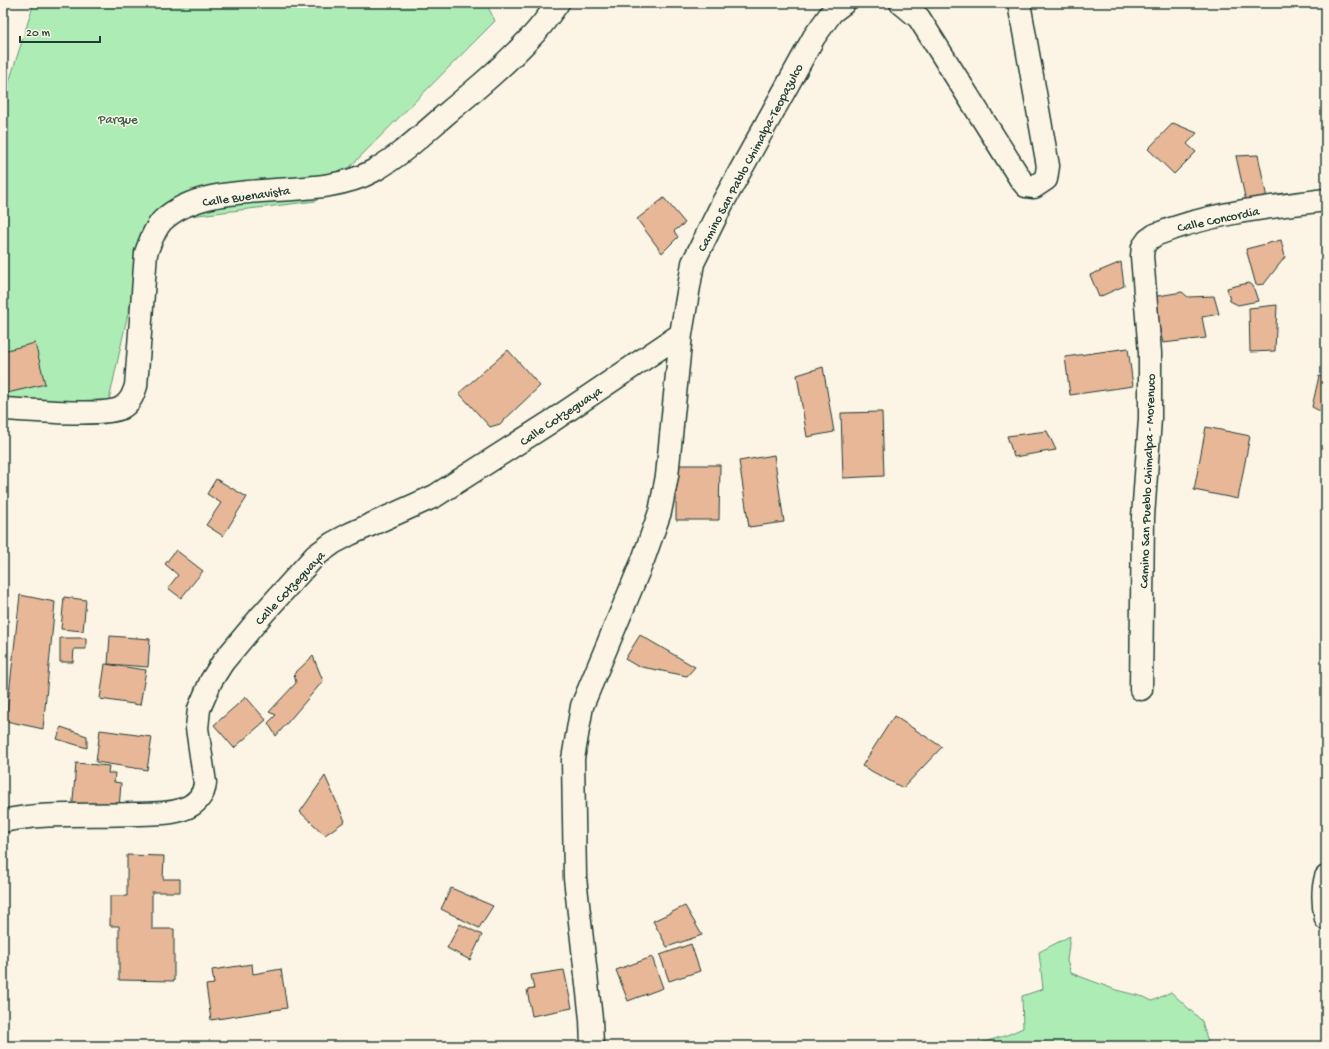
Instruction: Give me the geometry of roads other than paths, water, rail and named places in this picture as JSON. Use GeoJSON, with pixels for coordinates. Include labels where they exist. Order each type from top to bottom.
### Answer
{"type":"FeatureCollection","features":[{"type":"Feature","properties":{"kind":"street","name":"Calle Buenavista"},"geometry":{"type":"LineString","coordinates":[[3,409],[90,413],[120,409],[127,404],[133,397],[136,386],[146,253],[153,234],[162,222],[187,205],[208,199],[240,194],[332,186],[349,181],[374,170],[405,149],[493,74],[533,36],[558,3]]}},
{"type":"Feature","properties":{"kind":"street","name":"Camino San Pablo Chimalpa-Teopazulco"},"geometry":{"type":"LineString","coordinates":[[592,1046],[591,1019],[575,878],[574,759],[582,706],[643,560],[660,512],[667,476],[681,334],[693,263],[712,223],[814,37],[832,12],[844,3]]}},
{"type":"Feature","properties":{"kind":"street"},"geometry":{"type":"LineString","coordinates":[[901,3],[919,18],[1021,180],[1026,186],[1034,187],[1046,179],[1048,166],[1019,3]]}},
{"type":"Feature","properties":{"kind":"street","name":"Calle Concordia"},"geometry":{"type":"LineString","coordinates":[[1142,273],[1143,247],[1148,240],[1162,232],[1214,217],[1276,206],[1326,200]]}},
{"type":"Feature","properties":{"kind":"street","name":"Camino San Pueblo Chimalpa - Morenuco"},"geometry":{"type":"LineString","coordinates":[[1141,689],[1144,517],[1150,419],[1150,353],[1142,273]]}},
{"type":"Feature","properties":{"kind":"street","name":"Calle Cotzeguaya"},"geometry":{"type":"LineString","coordinates":[[3,820],[44,815],[148,813],[182,810],[196,801],[205,790],[198,747],[198,715],[211,681],[228,656],[315,556],[344,537],[435,496],[681,334]]}},
{"type":"Feature","properties":{"kind":"street"},"geometry":{"type":"LineString","coordinates":[[1326,877],[1323,886],[1323,904],[1326,919]]}},
{"type":"Feature","properties":{"kind":"park label","name":"Parque"},"geometry":{"type":"Point","coordinates":[118,118]}}]}
